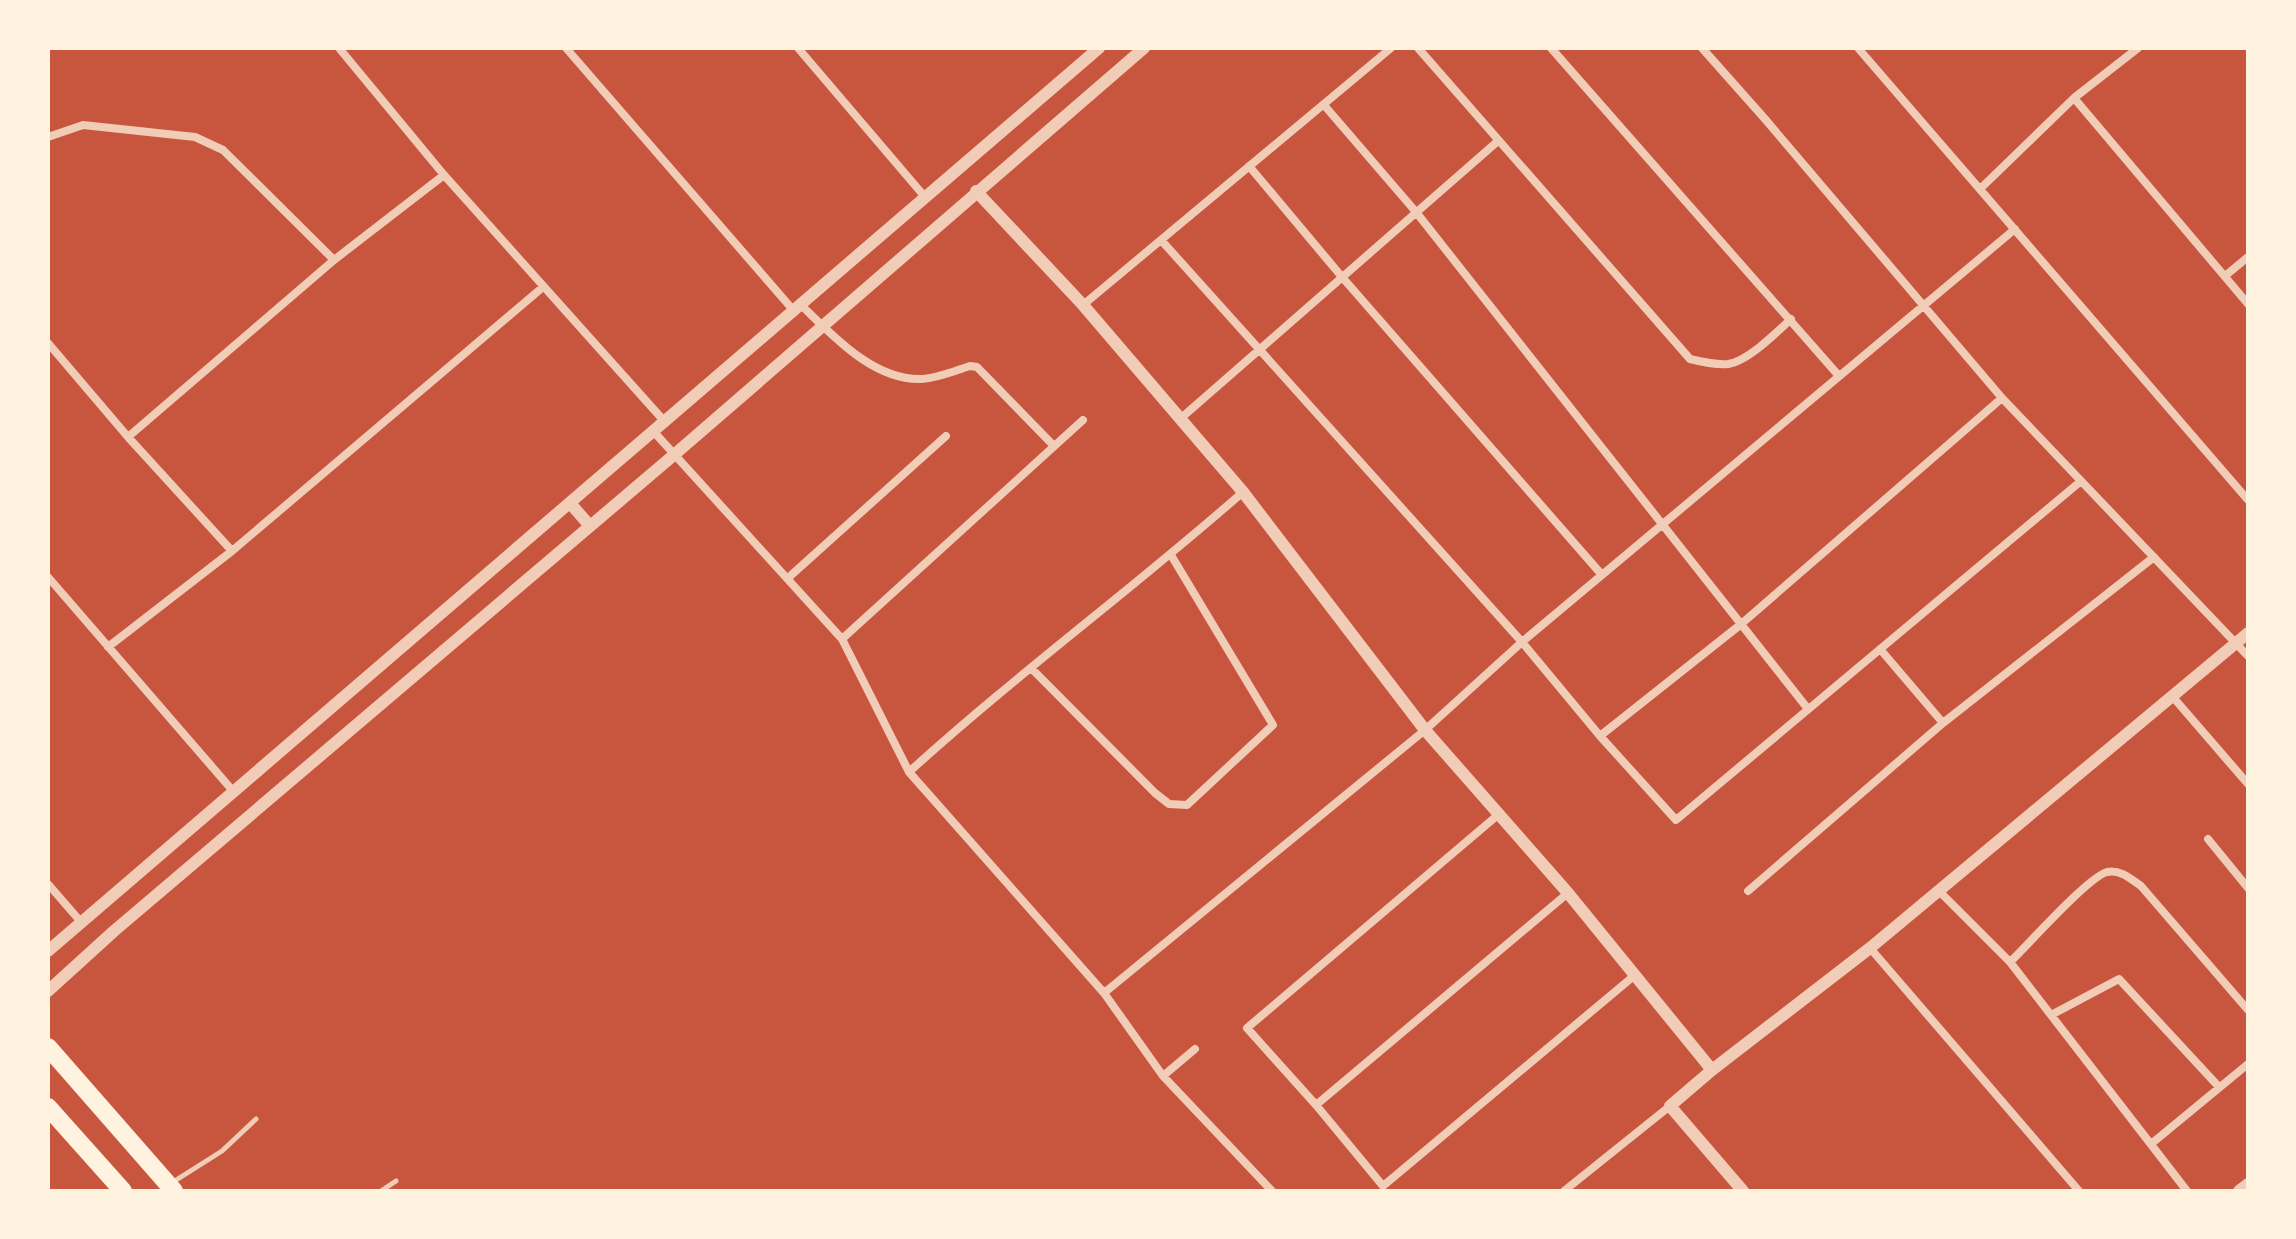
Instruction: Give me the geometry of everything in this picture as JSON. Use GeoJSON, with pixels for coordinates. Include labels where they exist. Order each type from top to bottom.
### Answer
{"type":"FeatureCollection","features":[{"type":"Feature","properties":{"kind":"highway"},"geometry":{"type":"LineString","coordinates":[[48,1047],[172,1188]]}},
{"type":"Feature","properties":{"kind":"highway"},"geometry":{"type":"LineString","coordinates":[[48,1107],[123,1191]]}},
{"type":"Feature","properties":{"kind":"street"},"geometry":{"type":"LineString","coordinates":[[339,48],[444,175],[665,422]]}},
{"type":"Feature","properties":{"kind":"street"},"geometry":{"type":"LineString","coordinates":[[566,48],[798,308],[883,371],[909,379],[977,367],[1054,446]]}},
{"type":"Feature","properties":{"kind":"street"},"geometry":{"type":"LineString","coordinates":[[48,951],[1099,48]]}},
{"type":"Feature","properties":{"kind":"street"},"geometry":{"type":"LineString","coordinates":[[48,991],[230,831],[675,454],[1144,48]]}},
{"type":"Feature","properties":{"kind":"street"},"geometry":{"type":"LineString","coordinates":[[1083,305],[1391,48]]}},
{"type":"Feature","properties":{"kind":"street"},"geometry":{"type":"LineString","coordinates":[[1418,48],[1690,359],[1711,364],[1732,364],[1766,342],[1791,319]]}},
{"type":"Feature","properties":{"kind":"street"},"geometry":{"type":"LineString","coordinates":[[1551,48],[1839,376]]}},
{"type":"Feature","properties":{"kind":"street"},"geometry":{"type":"LineString","coordinates":[[1702,48],[2002,398],[2248,656]]}},
{"type":"Feature","properties":{"kind":"street"},"geometry":{"type":"LineString","coordinates":[[1858,48],[2248,500]]}},
{"type":"Feature","properties":{"kind":"street"},"geometry":{"type":"LineString","coordinates":[[1980,189],[2074,98],[2138,48]]}},
{"type":"Feature","properties":{"kind":"street"},"geometry":{"type":"LineString","coordinates":[[802,50],[925,197]]}},
{"type":"Feature","properties":{"kind":"street"},"geometry":{"type":"LineString","coordinates":[[2074,98],[2248,304]]}},
{"type":"Feature","properties":{"kind":"street"},"geometry":{"type":"LineString","coordinates":[[1324,105],[1416,212],[1808,709]]}},
{"type":"Feature","properties":{"kind":"street"},"geometry":{"type":"LineString","coordinates":[[48,137],[83,125],[195,137],[223,150],[334,260]]}},
{"type":"Feature","properties":{"kind":"street"},"geometry":{"type":"LineString","coordinates":[[1180,419],[1498,141]]}},
{"type":"Feature","properties":{"kind":"street"},"geometry":{"type":"LineString","coordinates":[[1249,166],[1602,575]]}},
{"type":"Feature","properties":{"kind":"street"},"geometry":{"type":"LineString","coordinates":[[128,437],[334,260],[444,175]]}},
{"type":"Feature","properties":{"kind":"street"},"geometry":{"type":"LineString","coordinates":[[976,191],[1083,305],[1243,492],[1425,730],[1568,893],[1712,1070]]}},
{"type":"Feature","properties":{"kind":"street"},"geometry":{"type":"LineString","coordinates":[[1104,993],[1425,730],[1522,642],[1662,523],[2015,229]]}},
{"type":"Feature","properties":{"kind":"street"},"geometry":{"type":"LineString","coordinates":[[1161,240],[1522,642],[1600,736],[1676,820],[2081,481]]}},
{"type":"Feature","properties":{"kind":"street"},"geometry":{"type":"LineString","coordinates":[[2225,276],[2248,257]]}},
{"type":"Feature","properties":{"kind":"street"},"geometry":{"type":"LineString","coordinates":[[108,647],[232,551],[543,287]]}},
{"type":"Feature","properties":{"kind":"street"},"geometry":{"type":"LineString","coordinates":[[48,343],[232,551]]}},
{"type":"Feature","properties":{"kind":"street"},"geometry":{"type":"LineString","coordinates":[[1600,736],[1740,625],[2002,398]]}},
{"type":"Feature","properties":{"kind":"street"},"geometry":{"type":"LineString","coordinates":[[842,639],[1083,420]]}},
{"type":"Feature","properties":{"kind":"street"},"geometry":{"type":"LineString","coordinates":[[654,432],[842,639],[909,772],[1104,993],[1163,1076],[1272,1191]]}},
{"type":"Feature","properties":{"kind":"street"},"geometry":{"type":"LineString","coordinates":[[788,578],[946,436]]}},
{"type":"Feature","properties":{"kind":"street"},"geometry":{"type":"LineString","coordinates":[[909,772],[982,706],[1171,555],[1243,492]]}},
{"type":"Feature","properties":{"kind":"street"},"geometry":{"type":"LineString","coordinates":[[570,503],[590,526]]}},
{"type":"Feature","properties":{"kind":"street"},"geometry":{"type":"LineString","coordinates":[[1031,668],[1155,793],[1169,804],[1187,805],[1273,725],[1171,555]]}},
{"type":"Feature","properties":{"kind":"street"},"geometry":{"type":"LineString","coordinates":[[1748,891],[1943,723],[2154,557]]}},
{"type":"Feature","properties":{"kind":"street"},"geometry":{"type":"LineString","coordinates":[[48,577],[233,791]]}},
{"type":"Feature","properties":{"kind":"street"},"geometry":{"type":"LineString","coordinates":[[1564,1191],[1712,1070],[1870,948],[2248,633]]}},
{"type":"Feature","properties":{"kind":"street"},"geometry":{"type":"LineString","coordinates":[[1880,649],[1943,723]]}},
{"type":"Feature","properties":{"kind":"street"},"geometry":{"type":"LineString","coordinates":[[2172,696],[2248,784]]}},
{"type":"Feature","properties":{"kind":"street"},"geometry":{"type":"LineString","coordinates":[[1499,814],[1247,1028],[1383,1186],[1635,975]]}},
{"type":"Feature","properties":{"kind":"street"},"geometry":{"type":"LineString","coordinates":[[2208,839],[2248,888]]}},
{"type":"Feature","properties":{"kind":"street"},"geometry":{"type":"LineString","coordinates":[[2010,962],[2088,885],[2107,872],[2125,874],[2141,886],[2248,1010]]}},
{"type":"Feature","properties":{"kind":"street"},"geometry":{"type":"LineString","coordinates":[[48,884],[81,922]]}},
{"type":"Feature","properties":{"kind":"street"},"geometry":{"type":"LineString","coordinates":[[1939,891],[2010,962],[2053,1014],[2187,1191]]}},
{"type":"Feature","properties":{"kind":"street"},"geometry":{"type":"LineString","coordinates":[[1316,1105],[1568,893]]}},
{"type":"Feature","properties":{"kind":"street"},"geometry":{"type":"LineString","coordinates":[[1870,948],[2079,1191]]}},
{"type":"Feature","properties":{"kind":"street"},"geometry":{"type":"LineString","coordinates":[[2053,1014],[2119,979],[2219,1087]]}},
{"type":"Feature","properties":{"kind":"street"},"geometry":{"type":"LineString","coordinates":[[1163,1076],[1195,1049]]}},
{"type":"Feature","properties":{"kind":"street"},"geometry":{"type":"LineString","coordinates":[[2151,1144],[2248,1064]]}},
{"type":"Feature","properties":{"kind":"street"},"geometry":{"type":"LineString","coordinates":[[1670,1106],[1743,1191]]}},
{"type":"Feature","properties":{"kind":"street"},"geometry":{"type":"LineString","coordinates":[[2239,1191],[2248,1184]]}},
{"type":"Feature","properties":{"kind":"lane"},"geometry":{"type":"LineString","coordinates":[[172,1188],[222,1151],[256,1119]]}},
{"type":"Feature","properties":{"kind":"lane"},"geometry":{"type":"LineString","coordinates":[[381,1191],[396,1181]]}}]}
